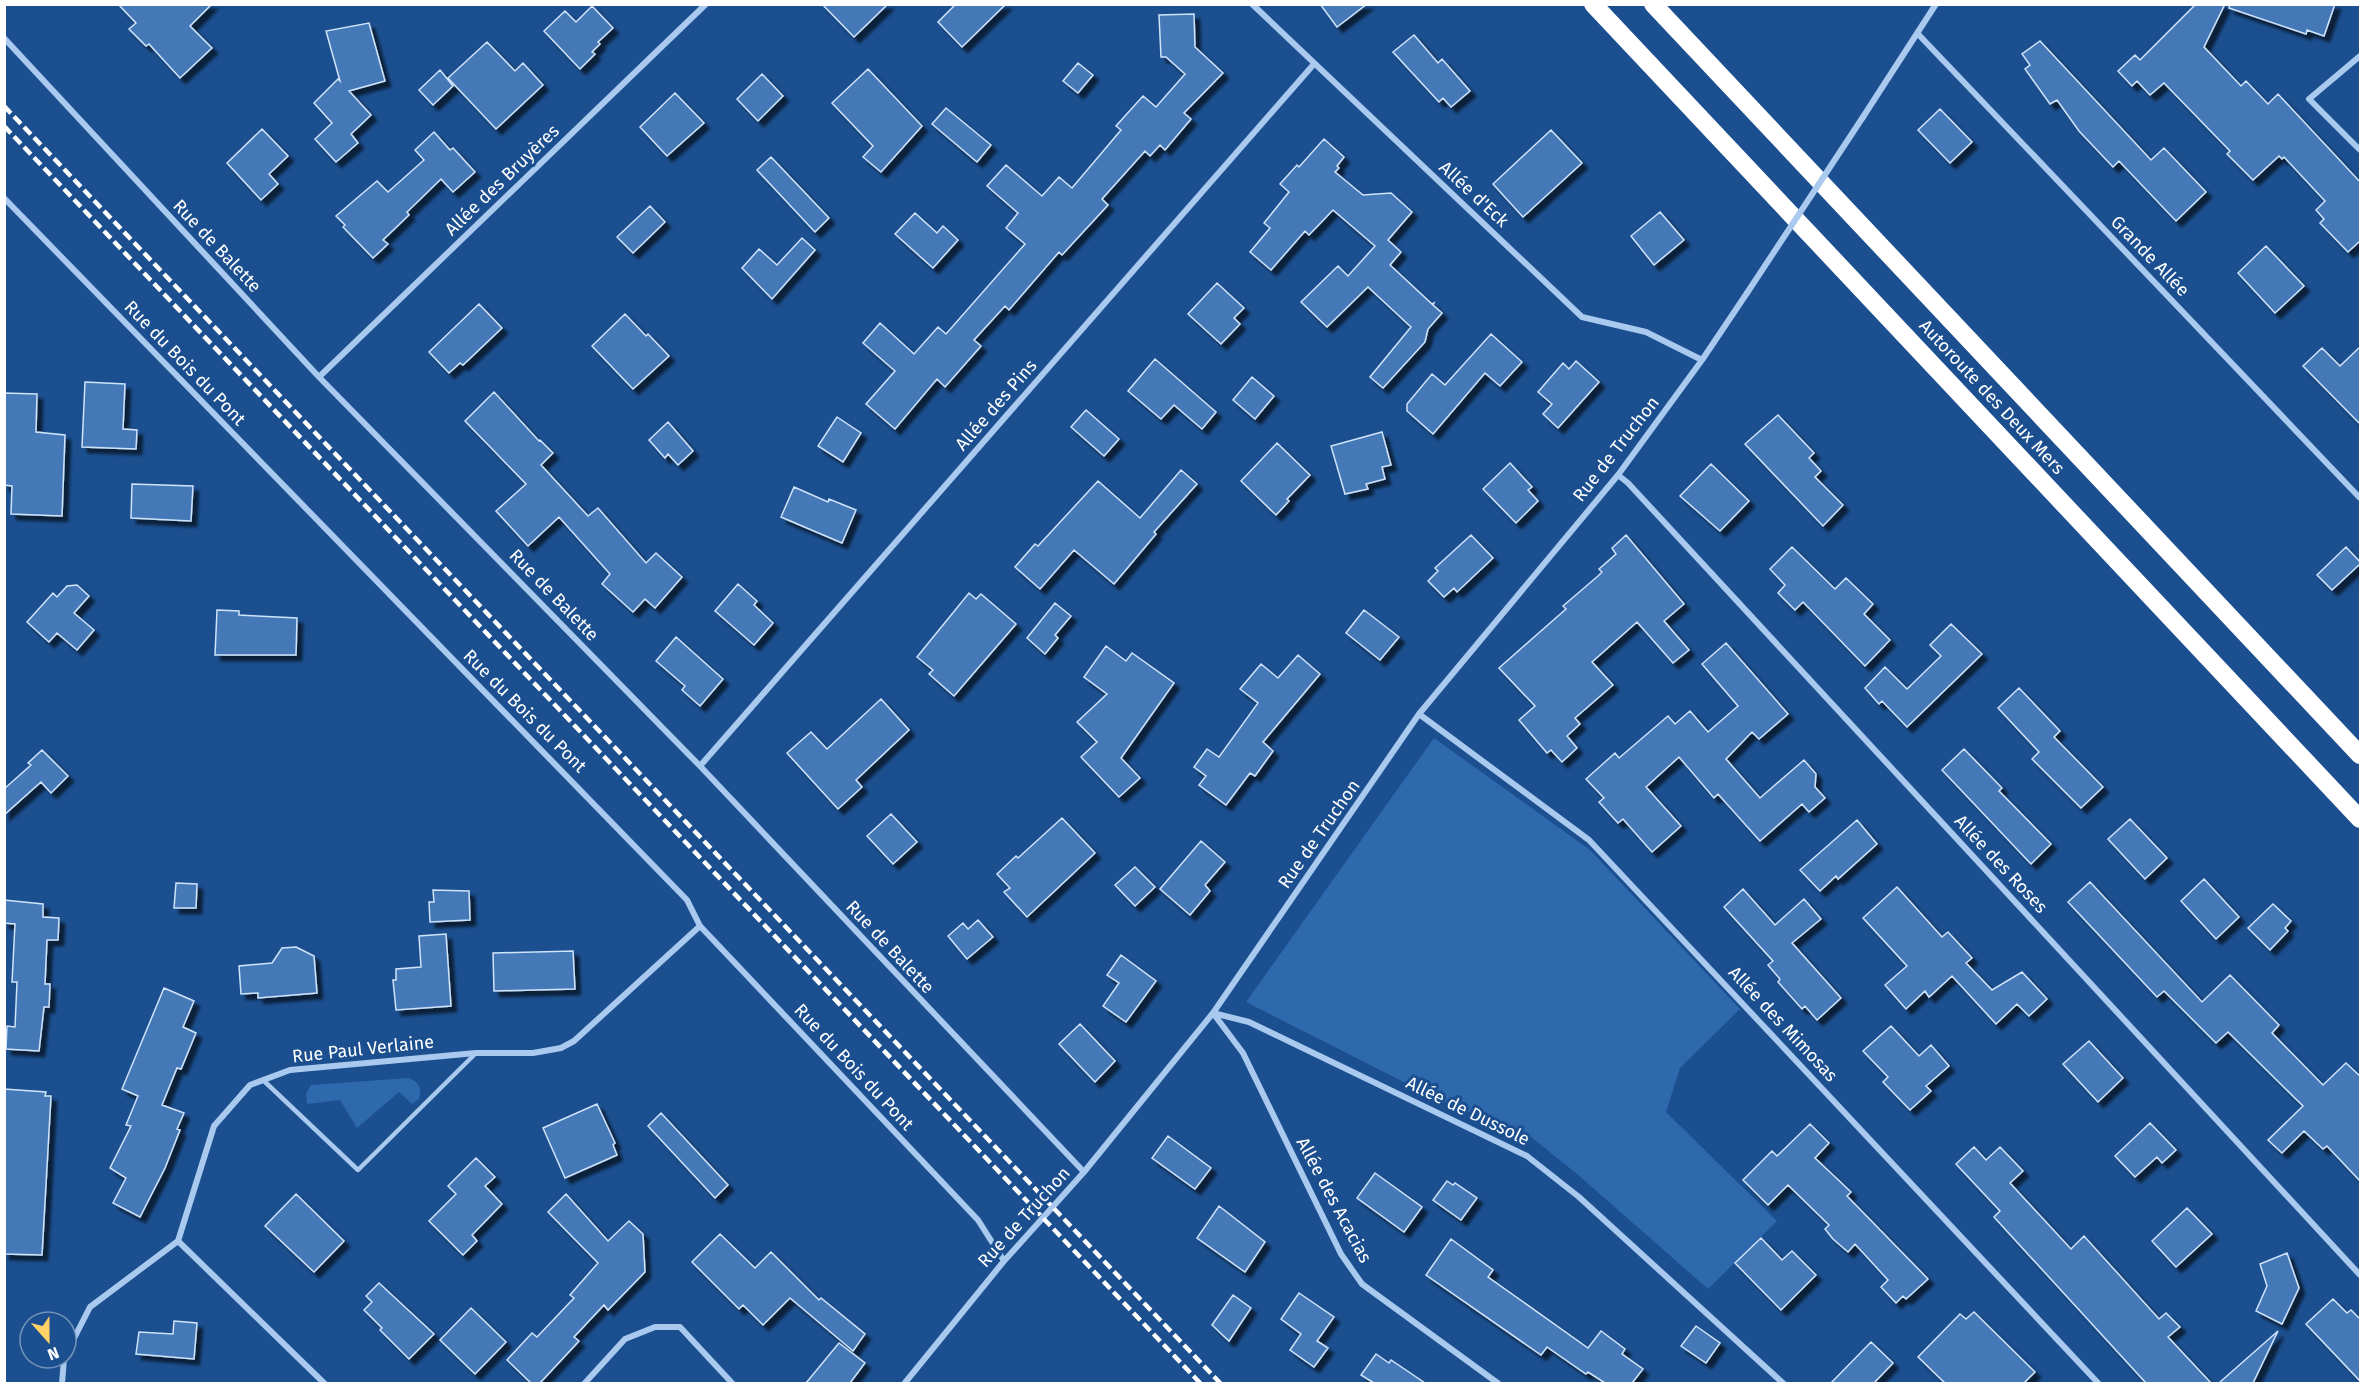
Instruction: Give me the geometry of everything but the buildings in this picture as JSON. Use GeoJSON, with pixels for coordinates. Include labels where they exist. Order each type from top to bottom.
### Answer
{"type":"FeatureCollection","features":[{"type":"Feature","properties":{"kind":"highway","name":"Autoroute des Deux Mers"},"geometry":{"type":"LineString","coordinates":[[1593,4],[2361,819]]}},
{"type":"Feature","properties":{"kind":"highway","name":"Autoroute des Deux Mers"},"geometry":{"type":"LineString","coordinates":[[1653,4],[2361,755]]}},
{"type":"Feature","properties":{"kind":"street","name":"Allée des Bruyères"},"geometry":{"type":"LineString","coordinates":[[319,377],[706,4]]}},
{"type":"Feature","properties":{"kind":"street","name":"Allée d'Eck"},"geometry":{"type":"LineString","coordinates":[[1252,4],[1582,317],[1646,332],[1702,360]]}},
{"type":"Feature","properties":{"kind":"street"},"geometry":{"type":"LineString","coordinates":[[1918,34],[1936,4]]}},
{"type":"Feature","properties":{"kind":"street","name":"Rue de Truchon"},"geometry":{"type":"LineString","coordinates":[[904,1383],[1004,1261],[1084,1172],[1213,1013],[1419,714],[1618,475],[1702,360],[1918,34]]}},
{"type":"Feature","properties":{"kind":"street","name":"Grande Allée"},"geometry":{"type":"LineString","coordinates":[[1918,34],[2361,498]]}},
{"type":"Feature","properties":{"kind":"street","name":"Rue de Balette"},"geometry":{"type":"LineString","coordinates":[[4,38],[319,377],[700,766],[1084,1172]]}},
{"type":"Feature","properties":{"kind":"street"},"geometry":{"type":"LineString","coordinates":[[2361,56],[2309,99],[2361,150]]}},
{"type":"Feature","properties":{"kind":"street","name":"Allée des Pins"},"geometry":{"type":"LineString","coordinates":[[700,766],[1314,64]]}},
{"type":"Feature","properties":{"kind":"street","name":"Rue du Bois du Pont"},"geometry":{"type":"LineString","coordinates":[[4,198],[610,818],[687,900],[700,926],[978,1220],[1004,1261]]}},
{"type":"Feature","properties":{"kind":"street","name":"Allée des Roses"},"geometry":{"type":"LineString","coordinates":[[1618,475],[1644,500],[2361,1275]]}},
{"type":"Feature","properties":{"kind":"street","name":"Allée des Mimosas"},"geometry":{"type":"LineString","coordinates":[[1419,714],[1589,840],[2099,1383]]}},
{"type":"Feature","properties":{"kind":"street","name":"Rue Paul Verlaine"},"geometry":{"type":"LineString","coordinates":[[178,1241],[214,1126],[250,1085],[290,1070],[476,1053],[533,1053],[561,1048],[574,1041],[700,926]]}},
{"type":"Feature","properties":{"kind":"street","name":"Allée des Acacias"},"geometry":{"type":"LineString","coordinates":[[1213,1013],[1243,1053],[1341,1254],[1362,1284],[1499,1383]]}},
{"type":"Feature","properties":{"kind":"street","name":"Allée de Dussole"},"geometry":{"type":"LineString","coordinates":[[1213,1013],[1249,1022],[1527,1156],[1579,1197],[1784,1383]]}},
{"type":"Feature","properties":{"kind":"street"},"geometry":{"type":"LineString","coordinates":[[78,1331],[90,1307],[178,1241],[325,1383]]}},
{"type":"Feature","properties":{"kind":"street"},"geometry":{"type":"LineString","coordinates":[[584,1383],[625,1338],[655,1327],[680,1327],[733,1383]]}},
{"type":"Feature","properties":{"kind":"lane"},"geometry":{"type":"LineString","coordinates":[[263,1080],[358,1170],[476,1053]]}},
{"type":"Feature","properties":{"kind":"shaded area"},"geometry":{"type":"Polygon","coordinates":[[[1434,738],[1590,850],[1740,1009],[1680,1068],[1666,1112],[1777,1221],[1708,1289],[1577,1174],[1531,1137],[1441,1101],[1246,1002],[1434,738]]]}},
{"type":"Feature","properties":{"kind":"shaded area"},"geometry":{"type":"Polygon","coordinates":[[[408,1078],[419,1086],[419,1099],[412,1104],[399,1092],[357,1128],[340,1100],[307,1104],[306,1094],[311,1085],[408,1078]]]}},
{"type":"Feature","properties":{"kind":"railway"},"geometry":{"type":"LineString","coordinates":[[4,106],[1221,1384]]}},
{"type":"Feature","properties":{"kind":"railway"},"geometry":{"type":"LineString","coordinates":[[4,126],[1201,1384]]}}]}
